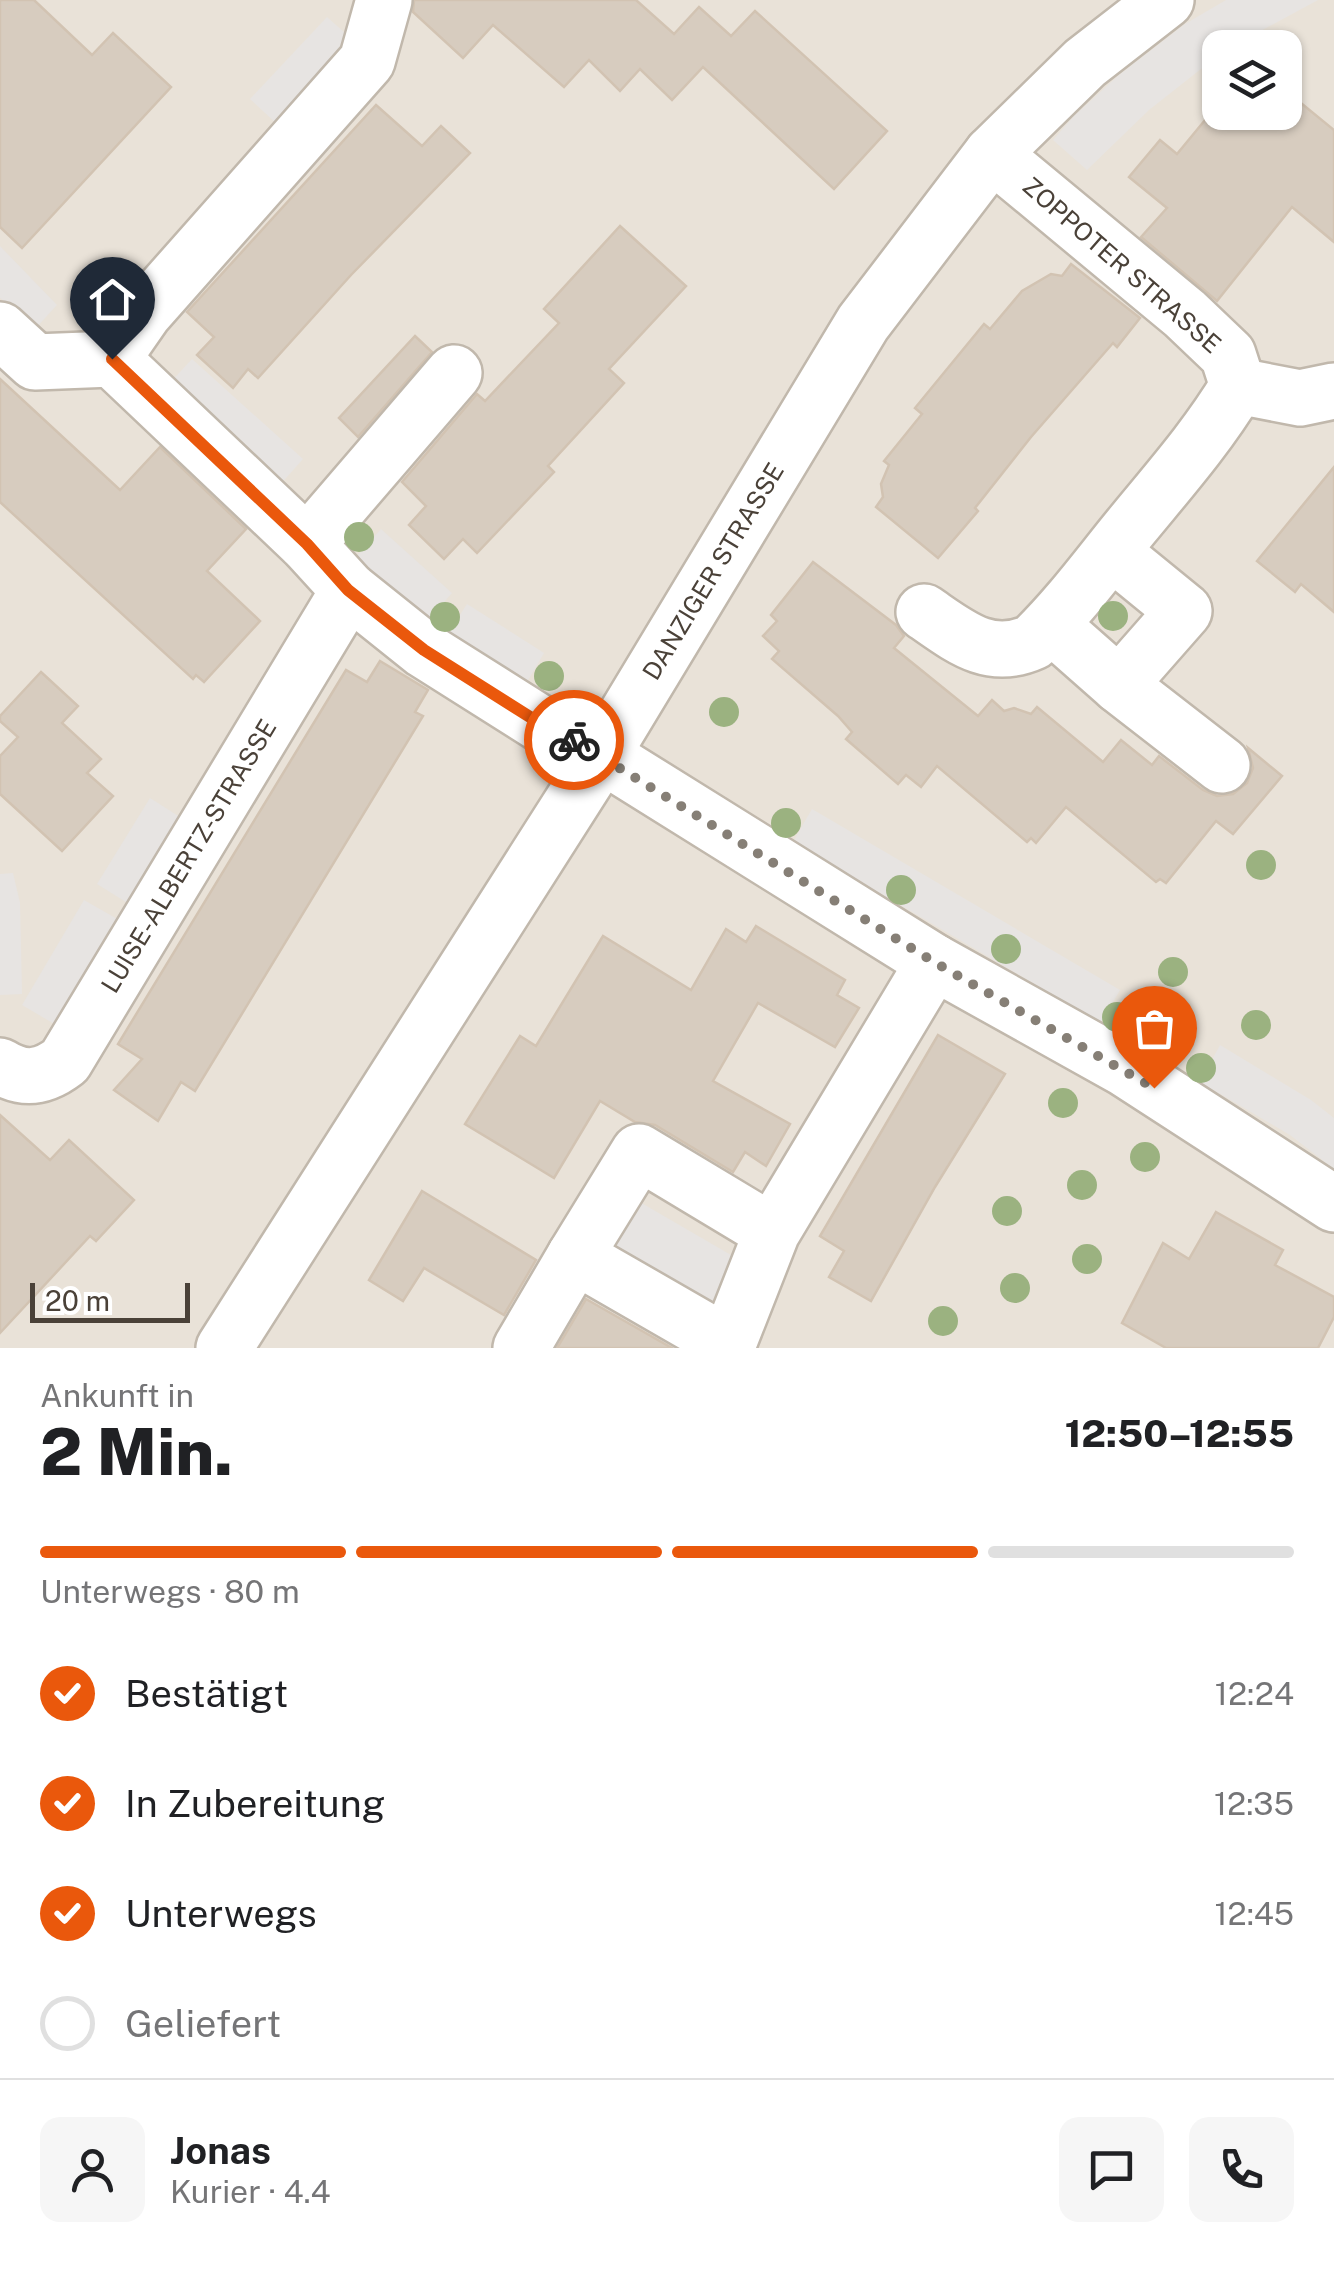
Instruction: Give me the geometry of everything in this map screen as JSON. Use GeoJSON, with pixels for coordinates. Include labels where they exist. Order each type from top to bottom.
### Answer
{"type":"FeatureCollection","features":[{"type":"Feature","properties":{"kind":"street"},"geometry":{"type":"LineString","coordinates":[[112,359],[144,312],[367,61],[384,0]]}},
{"type":"Feature","properties":{"kind":"street","name":"DANZIGER STRASSE"},"geometry":{"type":"LineString","coordinates":[[224,1348],[602,755],[863,323],[992,154],[1085,63],[1166,0]]}},
{"type":"Feature","properties":{"kind":"street","name":"ZOPPOTER STRASSE"},"geometry":{"type":"LineString","coordinates":[[992,154],[1185,314],[1228,355],[1238,386]]}},
{"type":"Feature","properties":{"kind":"street"},"geometry":{"type":"LineString","coordinates":[[0,330],[35,362],[112,359],[307,544],[348,590],[424,650],[538,722],[602,755],[934,962],[1124,1068],[1334,1204]]}},
{"type":"Feature","properties":{"kind":"street"},"geometry":{"type":"LineString","coordinates":[[307,544],[454,373]]}},
{"type":"Feature","properties":{"kind":"street"},"geometry":{"type":"LineString","coordinates":[[924,612],[972,645],[1015,650],[1033,642],[1113,553],[1211,431],[1238,386],[1300,398],[1334,391]]}},
{"type":"Feature","properties":{"kind":"street"},"geometry":{"type":"LineString","coordinates":[[1113,553],[1184,611],[1119,685]]}},
{"type":"Feature","properties":{"kind":"street","name":"LUISE-ALBERTZ-STRASSE"},"geometry":{"type":"LineString","coordinates":[[0,1066],[16,1076],[34,1077],[51,1072],[65,1061],[348,590]]}},
{"type":"Feature","properties":{"kind":"street"},"geometry":{"type":"LineString","coordinates":[[1051,625],[1119,685],[1222,765]]}},
{"type":"Feature","properties":{"kind":"street"},"geometry":{"type":"LineString","coordinates":[[576,1256],[728,1344],[772,1232],[934,962]]}},
{"type":"Feature","properties":{"kind":"street"},"geometry":{"type":"LineString","coordinates":[[521,1348],[639,1152],[772,1232]]}},
{"type":"Feature","properties":{"kind":"shaded area"},"geometry":{"type":"Polygon","coordinates":[[[0,0],[1334,0],[1334,1348],[0,1348],[0,0]]]}},
{"type":"Feature","properties":{"kind":"shaded area"},"geometry":{"type":"Polygon","coordinates":[[[1226,0],[1318,0],[1262,30],[1202,30],[1202,68],[1149,110],[1087,170],[1053,140],[1119,75],[1185,24],[1226,0]]]}},
{"type":"Feature","properties":{"kind":"shaded area"},"geometry":{"type":"Polygon","coordinates":[[[327,17],[354,41],[277,124],[250,99],[327,17]]]}},
{"type":"Feature","properties":{"kind":"shaded area"},"geometry":{"type":"Polygon","coordinates":[[[0,246],[57,305],[35,329],[0,298],[0,246]]]}},
{"type":"Feature","properties":{"kind":"shaded area"},"geometry":{"type":"Polygon","coordinates":[[[192,359],[303,459],[278,487],[168,385],[192,359]]]}},
{"type":"Feature","properties":{"kind":"shaded area"},"geometry":{"type":"Polygon","coordinates":[[[381,529],[452,593],[428,621],[356,557],[381,529]]]}},
{"type":"Feature","properties":{"kind":"shaded area"},"geometry":{"type":"Polygon","coordinates":[[[467,604],[544,653],[527,682],[447,635],[467,604]]]}},
{"type":"Feature","properties":{"kind":"shaded area"},"geometry":{"type":"Polygon","coordinates":[[[150,798],[183,819],[129,904],[97,884],[150,798]]]}},
{"type":"Feature","properties":{"kind":"shaded area"},"geometry":{"type":"Polygon","coordinates":[[[812,809],[1120,990],[1101,1023],[793,842],[812,809]]]}},
{"type":"Feature","properties":{"kind":"shaded area"},"geometry":{"type":"Polygon","coordinates":[[[13,873],[20,903],[22,994],[0,995],[0,874],[13,873]]]}},
{"type":"Feature","properties":{"kind":"shaded area"},"geometry":{"type":"Polygon","coordinates":[[[84,900],[119,920],[56,1025],[22,1005],[84,900]]]}},
{"type":"Feature","properties":{"kind":"shaded area"},"geometry":{"type":"Polygon","coordinates":[[[1220,1045],[1334,1118],[1334,1169],[1290,1135],[1200,1082],[1220,1045]]]}},
{"type":"Feature","properties":{"kind":"shaded area"},"geometry":{"type":"Polygon","coordinates":[[[638,1201],[743,1262],[718,1306],[613,1244],[638,1201]]]}},
{"type":"Feature","properties":{"kind":"building"},"geometry":{"type":"Polygon","coordinates":[[[0,0],[34,0],[92,55],[113,33],[171,87],[22,248],[0,227],[0,0]]]}},
{"type":"Feature","properties":{"kind":"building"},"geometry":{"type":"Polygon","coordinates":[[[414,0],[636,0],[674,34],[699,7],[731,36],[755,11],[887,131],[834,189],[703,67],[672,100],[640,69],[620,91],[589,60],[564,87],[493,25],[463,58],[413,12],[414,0]]]}},
{"type":"Feature","properties":{"kind":"building"},"geometry":{"type":"Polygon","coordinates":[[[1302,104],[1334,130],[1334,242],[1292,207],[1217,301],[1141,237],[1167,208],[1129,177],[1160,140],[1177,154],[1202,124],[1202,130],[1302,130],[1302,104]]]}},
{"type":"Feature","properties":{"kind":"building"},"geometry":{"type":"Polygon","coordinates":[[[376,105],[422,146],[441,126],[470,153],[258,378],[248,369],[233,388],[197,355],[214,337],[187,312],[376,105]]]}},
{"type":"Feature","properties":{"kind":"building"},"geometry":{"type":"Polygon","coordinates":[[[620,226],[686,286],[609,369],[624,383],[548,466],[554,472],[477,553],[463,539],[444,559],[409,525],[426,506],[402,482],[477,394],[485,401],[559,323],[544,309],[620,226]]]}},
{"type":"Feature","properties":{"kind":"building"},"geometry":{"type":"Polygon","coordinates":[[[1071,264],[1140,318],[1117,347],[1113,343],[1031,437],[975,508],[978,511],[938,558],[876,507],[883,497],[881,484],[889,465],[884,461],[922,414],[915,408],[984,324],[990,329],[1022,291],[1051,274],[1062,276],[1071,264]]]}},
{"type":"Feature","properties":{"kind":"building"},"geometry":{"type":"Polygon","coordinates":[[[415,336],[432,352],[358,437],[339,418],[415,336]]]}},
{"type":"Feature","properties":{"kind":"building"},"geometry":{"type":"Polygon","coordinates":[[[0,379],[120,490],[160,447],[246,529],[207,571],[260,621],[204,682],[196,675],[193,679],[0,502],[0,379]]]}},
{"type":"Feature","properties":{"kind":"building"},"geometry":{"type":"Polygon","coordinates":[[[1334,467],[1334,612],[1301,584],[1295,592],[1257,561],[1334,467]]]}},
{"type":"Feature","properties":{"kind":"building"},"geometry":{"type":"Polygon","coordinates":[[[813,562],[896,625],[904,636],[894,648],[978,716],[992,700],[1004,711],[1014,708],[1031,714],[1037,707],[1103,762],[1121,740],[1152,765],[1159,756],[1203,790],[1217,796],[1233,794],[1247,783],[1253,768],[1248,748],[1282,776],[1233,834],[1216,821],[1166,883],[1160,879],[1156,882],[1066,807],[1036,843],[1031,838],[1027,842],[937,766],[921,787],[906,775],[898,784],[846,739],[852,732],[838,716],[772,659],[779,651],[763,636],[777,621],[771,615],[813,562]]]}},
{"type":"Feature","properties":{"kind":"building"},"geometry":{"type":"Polygon","coordinates":[[[380,661],[428,690],[415,712],[423,716],[195,1091],[181,1082],[158,1121],[114,1090],[142,1059],[118,1044],[346,670],[367,682],[380,661]]]}},
{"type":"Feature","properties":{"kind":"building"},"geometry":{"type":"Polygon","coordinates":[[[41,672],[78,706],[62,723],[101,759],[87,773],[113,796],[62,851],[0,794],[0,756],[18,737],[0,721],[0,716],[41,672]]]}},
{"type":"Feature","properties":{"kind":"building"},"geometry":{"type":"Polygon","coordinates":[[[756,926],[845,980],[837,995],[859,1008],[835,1047],[758,1003],[713,1081],[790,1124],[766,1166],[745,1152],[733,1172],[655,1125],[635,1122],[600,1101],[554,1178],[465,1124],[520,1036],[536,1046],[603,936],[691,990],[726,929],[746,942],[756,926]]]}},
{"type":"Feature","properties":{"kind":"building"},"geometry":{"type":"Polygon","coordinates":[[[938,1035],[1005,1074],[871,1301],[829,1277],[844,1251],[820,1236],[938,1035]]]}},
{"type":"Feature","properties":{"kind":"building"},"geometry":{"type":"Polygon","coordinates":[[[0,1115],[50,1160],[69,1140],[134,1200],[96,1241],[90,1236],[0,1333],[0,1115]]]}},
{"type":"Feature","properties":{"kind":"building"},"geometry":{"type":"Polygon","coordinates":[[[422,1191],[536,1260],[504,1315],[424,1268],[403,1301],[369,1280],[422,1191]]]}},
{"type":"Feature","properties":{"kind":"building"},"geometry":{"type":"Polygon","coordinates":[[[1216,1212],[1283,1250],[1275,1265],[1334,1297],[1334,1317],[1318,1348],[1166,1348],[1122,1323],[1163,1243],[1189,1259],[1216,1212]]]}},
{"type":"Feature","properties":{"kind":"building"},"geometry":{"type":"Polygon","coordinates":[[[586,1299],[672,1348],[557,1348],[586,1299]]]}},
{"type":"Feature","properties":{"kind":"way so far"},"geometry":{"type":"LineString","coordinates":[[574,740],[934,962],[1154,1088]]}},
{"type":"Feature","properties":{"kind":"route"},"geometry":{"type":"LineString","coordinates":[[112,359],[307,544],[348,590],[424,650],[538,722],[574,740]]}}]}
